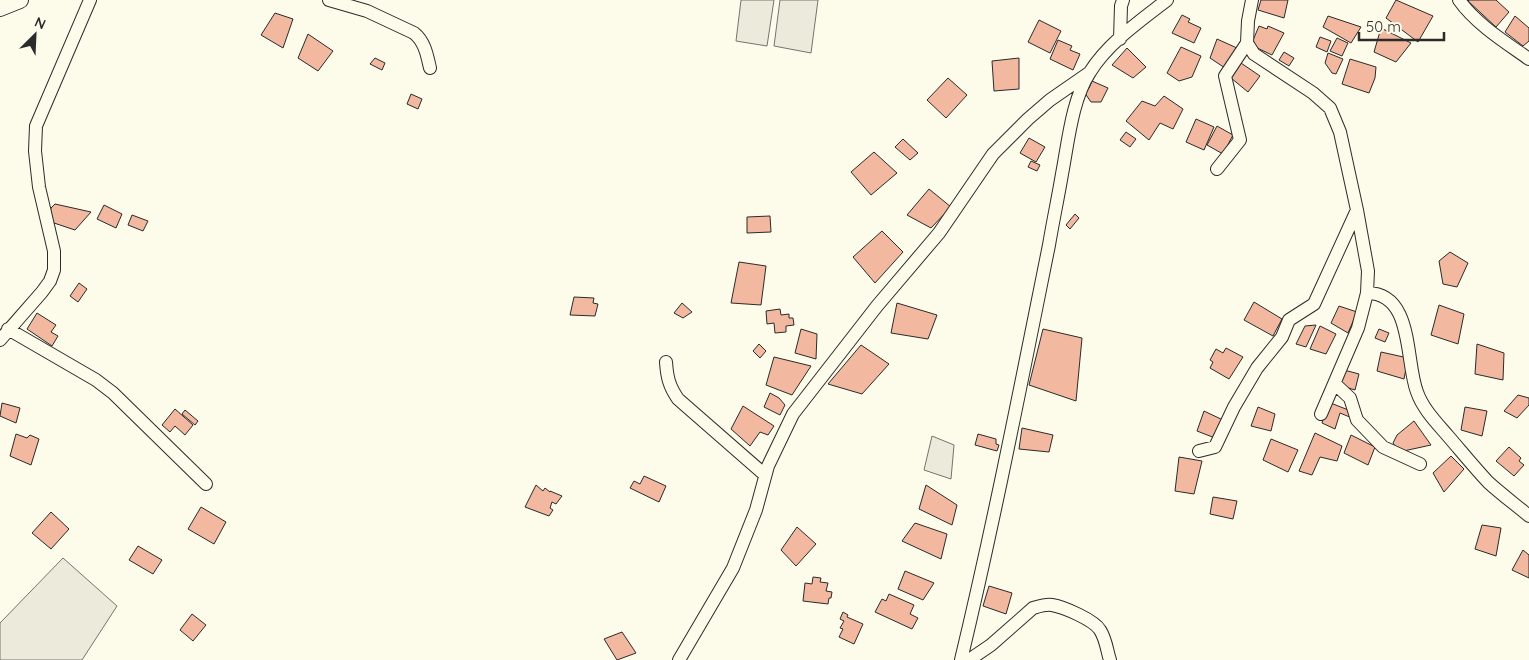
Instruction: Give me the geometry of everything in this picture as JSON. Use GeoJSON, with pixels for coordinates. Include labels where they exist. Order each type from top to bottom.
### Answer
{"type":"FeatureCollection","features":[{"type":"Feature","properties":{"kind":"main road"},"geometry":{"type":"LineString","coordinates":[[0,8],[20,0]]}},
{"type":"Feature","properties":{"kind":"street"},"geometry":{"type":"LineString","coordinates":[[0,340],[42,292],[50,281],[54,270],[54,251],[39,187],[34,136],[47,98],[90,0]]}},
{"type":"Feature","properties":{"kind":"street"},"geometry":{"type":"LineString","coordinates":[[329,0],[367,10],[414,33],[418,36],[425,49],[430,68]]}},
{"type":"Feature","properties":{"kind":"street"},"geometry":{"type":"LineString","coordinates":[[1120,39],[1121,6],[1123,0]]}},
{"type":"Feature","properties":{"kind":"street"},"geometry":{"type":"LineString","coordinates":[[961,660],[983,570],[1067,145],[1080,92],[1089,73],[1101,58],[1120,39],[1167,0]]}},
{"type":"Feature","properties":{"kind":"street"},"geometry":{"type":"LineString","coordinates":[[1217,169],[1240,140],[1225,76],[1247,43],[1248,21],[1252,0]]}},
{"type":"Feature","properties":{"kind":"street"},"geometry":{"type":"LineString","coordinates":[[1459,0],[1468,11],[1529,59]]}},
{"type":"Feature","properties":{"kind":"street"},"geometry":{"type":"LineString","coordinates":[[1247,43],[1254,54],[1313,93],[1330,108],[1340,132],[1357,210],[1368,271],[1367,293],[1358,328],[1321,414]]}},
{"type":"Feature","properties":{"kind":"street"},"geometry":{"type":"LineString","coordinates":[[680,659],[733,568],[756,510],[765,475],[793,414],[877,306],[938,234],[993,154],[1050,100],[1089,73]]}},
{"type":"Feature","properties":{"kind":"street"},"geometry":{"type":"LineString","coordinates":[[1199,452],[1215,447],[1243,391],[1257,368],[1282,337],[1289,320],[1314,304],[1357,210]]}},
{"type":"Feature","properties":{"kind":"street"},"geometry":{"type":"LineString","coordinates":[[1367,293],[1377,293],[1391,300],[1399,313],[1406,332],[1414,383],[1428,414],[1489,482],[1529,516]]}},
{"type":"Feature","properties":{"kind":"street"},"geometry":{"type":"LineString","coordinates":[[8,330],[96,380],[113,394],[206,484]]}},
{"type":"Feature","properties":{"kind":"street"},"geometry":{"type":"LineString","coordinates":[[666,362],[666,378],[678,399],[765,475]]}},
{"type":"Feature","properties":{"kind":"street"},"geometry":{"type":"LineString","coordinates":[[1335,384],[1350,398],[1357,420],[1383,447],[1420,464]]}},
{"type":"Feature","properties":{"kind":"street"},"geometry":{"type":"LineString","coordinates":[[969,660],[990,645],[1033,608],[1042,605],[1053,605],[1072,612],[1100,629],[1110,660]]}},
{"type":"Feature","properties":{"kind":"shaded area"},"geometry":{"type":"Polygon","coordinates":[[[741,0],[774,0],[767,46],[736,41],[741,0]]]}},
{"type":"Feature","properties":{"kind":"shaded area"},"geometry":{"type":"Polygon","coordinates":[[[780,0],[818,0],[811,53],[774,46],[780,0]]]}},
{"type":"Feature","properties":{"kind":"shaded area"},"geometry":{"type":"Polygon","coordinates":[[[932,436],[954,445],[951,479],[924,470],[932,436]]]}},
{"type":"Feature","properties":{"kind":"shaded area"},"geometry":{"type":"Polygon","coordinates":[[[63,558],[117,606],[82,660],[0,660],[0,623],[63,558]]]}},
{"type":"Feature","properties":{"kind":"building"},"geometry":{"type":"Polygon","coordinates":[[[1261,0],[1288,0],[1284,18],[1258,10],[1261,0]]]}},
{"type":"Feature","properties":{"kind":"building"},"geometry":{"type":"Polygon","coordinates":[[[1396,0],[1433,16],[1418,42],[1386,18],[1396,0]]]}},
{"type":"Feature","properties":{"kind":"building"},"geometry":{"type":"Polygon","coordinates":[[[1469,0],[1496,0],[1509,12],[1496,27],[1469,0]]]}},
{"type":"Feature","properties":{"kind":"building"},"geometry":{"type":"Polygon","coordinates":[[[275,13],[293,19],[283,48],[261,35],[275,13]]]}},
{"type":"Feature","properties":{"kind":"building"},"geometry":{"type":"Polygon","coordinates":[[[1182,15],[1190,19],[1188,22],[1201,28],[1194,43],[1172,33],[1182,15]]]}},
{"type":"Feature","properties":{"kind":"building"},"geometry":{"type":"Polygon","coordinates":[[[1328,16],[1361,27],[1351,43],[1323,27],[1328,16]]]}},
{"type":"Feature","properties":{"kind":"building"},"geometry":{"type":"Polygon","coordinates":[[[1515,16],[1529,28],[1529,41],[1523,46],[1505,32],[1515,16]]]}},
{"type":"Feature","properties":{"kind":"building"},"geometry":{"type":"Polygon","coordinates":[[[1039,20],[1061,31],[1050,53],[1028,42],[1039,20]]]}},
{"type":"Feature","properties":{"kind":"building"},"geometry":{"type":"Polygon","coordinates":[[[1259,26],[1267,29],[1268,26],[1284,33],[1272,55],[1251,45],[1259,26]]]}},
{"type":"Feature","properties":{"kind":"building"},"geometry":{"type":"Polygon","coordinates":[[[1381,28],[1411,43],[1396,62],[1374,52],[1381,28]]]}},
{"type":"Feature","properties":{"kind":"building"},"geometry":{"type":"Polygon","coordinates":[[[308,34],[333,51],[318,71],[298,58],[308,34]]]}},
{"type":"Feature","properties":{"kind":"building"},"geometry":{"type":"Polygon","coordinates":[[[1320,37],[1331,41],[1327,52],[1316,47],[1320,37]]]}},
{"type":"Feature","properties":{"kind":"building"},"geometry":{"type":"Polygon","coordinates":[[[1337,38],[1348,43],[1342,56],[1330,51],[1337,38]]]}},
{"type":"Feature","properties":{"kind":"building"},"geometry":{"type":"Polygon","coordinates":[[[1217,39],[1237,48],[1228,70],[1210,58],[1217,39]]]}},
{"type":"Feature","properties":{"kind":"building"},"geometry":{"type":"Polygon","coordinates":[[[1058,40],[1072,46],[1070,50],[1080,54],[1073,70],[1050,59],[1058,40]]]}},
{"type":"Feature","properties":{"kind":"building"},"geometry":{"type":"Polygon","coordinates":[[[1181,47],[1201,56],[1192,77],[1179,81],[1167,73],[1181,47]]]}},
{"type":"Feature","properties":{"kind":"building"},"geometry":{"type":"Polygon","coordinates":[[[1127,48],[1146,67],[1133,78],[1112,65],[1127,48]]]}},
{"type":"Feature","properties":{"kind":"building"},"geometry":{"type":"Polygon","coordinates":[[[1284,52],[1294,58],[1289,66],[1279,60],[1284,52]]]}},
{"type":"Feature","properties":{"kind":"building"},"geometry":{"type":"Polygon","coordinates":[[[1328,53],[1343,59],[1336,74],[1332,73],[1325,63],[1328,53]]]}},
{"type":"Feature","properties":{"kind":"building"},"geometry":{"type":"Polygon","coordinates":[[[375,58],[385,63],[382,70],[370,64],[375,58]]]}},
{"type":"Feature","properties":{"kind":"building"},"geometry":{"type":"Polygon","coordinates":[[[1019,58],[1019,89],[994,91],[992,61],[1019,58]]]}},
{"type":"Feature","properties":{"kind":"building"},"geometry":{"type":"Polygon","coordinates":[[[1350,59],[1376,67],[1375,78],[1369,93],[1342,84],[1350,59]]]}},
{"type":"Feature","properties":{"kind":"building"},"geometry":{"type":"Polygon","coordinates":[[[1241,63],[1260,76],[1248,92],[1231,78],[1241,63]]]}},
{"type":"Feature","properties":{"kind":"building"},"geometry":{"type":"Polygon","coordinates":[[[948,78],[967,95],[946,118],[927,100],[948,78]]]}},
{"type":"Feature","properties":{"kind":"building"},"geometry":{"type":"Polygon","coordinates":[[[1092,81],[1108,88],[1101,102],[1091,102],[1084,92],[1087,86],[1089,88],[1092,81]]]}},
{"type":"Feature","properties":{"kind":"building"},"geometry":{"type":"Polygon","coordinates":[[[411,94],[422,99],[418,109],[407,104],[411,94]]]}},
{"type":"Feature","properties":{"kind":"building"},"geometry":{"type":"Polygon","coordinates":[[[1164,96],[1183,109],[1173,129],[1160,123],[1149,140],[1126,121],[1142,101],[1155,106],[1164,96]]]}},
{"type":"Feature","properties":{"kind":"building"},"geometry":{"type":"Polygon","coordinates":[[[1196,119],[1214,127],[1204,150],[1186,142],[1196,119]]]}},
{"type":"Feature","properties":{"kind":"building"},"geometry":{"type":"Polygon","coordinates":[[[1217,126],[1233,135],[1223,154],[1207,145],[1217,126]]]}},
{"type":"Feature","properties":{"kind":"building"},"geometry":{"type":"Polygon","coordinates":[[[1126,132],[1136,139],[1130,147],[1120,140],[1126,132]]]}},
{"type":"Feature","properties":{"kind":"building"},"geometry":{"type":"Polygon","coordinates":[[[1029,138],[1045,147],[1036,162],[1020,153],[1029,138]]]}},
{"type":"Feature","properties":{"kind":"building"},"geometry":{"type":"Polygon","coordinates":[[[903,139],[918,153],[910,160],[895,147],[903,139]]]}},
{"type":"Feature","properties":{"kind":"building"},"geometry":{"type":"Polygon","coordinates":[[[874,152],[897,173],[871,195],[851,172],[874,152]]]}},
{"type":"Feature","properties":{"kind":"building"},"geometry":{"type":"Polygon","coordinates":[[[1031,161],[1040,165],[1037,171],[1028,167],[1031,161]]]}},
{"type":"Feature","properties":{"kind":"building"},"geometry":{"type":"Polygon","coordinates":[[[929,189],[951,207],[931,228],[907,215],[929,189]]]}},
{"type":"Feature","properties":{"kind":"building"},"geometry":{"type":"Polygon","coordinates":[[[55,204],[91,212],[75,230],[48,221],[51,208],[55,204]]]}},
{"type":"Feature","properties":{"kind":"building"},"geometry":{"type":"Polygon","coordinates":[[[104,205],[122,214],[116,228],[97,219],[104,205]]]}},
{"type":"Feature","properties":{"kind":"building"},"geometry":{"type":"Polygon","coordinates":[[[1075,214],[1079,218],[1070,229],[1066,225],[1075,214]]]}},
{"type":"Feature","properties":{"kind":"building"},"geometry":{"type":"Polygon","coordinates":[[[132,215],[148,221],[143,231],[128,225],[132,215]]]}},
{"type":"Feature","properties":{"kind":"building"},"geometry":{"type":"Polygon","coordinates":[[[770,216],[771,232],[747,233],[747,217],[770,216]]]}},
{"type":"Feature","properties":{"kind":"building"},"geometry":{"type":"Polygon","coordinates":[[[882,231],[903,252],[875,283],[853,257],[882,231]]]}},
{"type":"Feature","properties":{"kind":"building"},"geometry":{"type":"Polygon","coordinates":[[[1450,252],[1468,263],[1457,287],[1443,284],[1439,261],[1450,252]]]}},
{"type":"Feature","properties":{"kind":"building"},"geometry":{"type":"Polygon","coordinates":[[[739,262],[766,266],[761,305],[731,303],[739,262]]]}},
{"type":"Feature","properties":{"kind":"building"},"geometry":{"type":"Polygon","coordinates":[[[79,283],[87,289],[78,302],[70,296],[79,283]]]}},
{"type":"Feature","properties":{"kind":"building"},"geometry":{"type":"Polygon","coordinates":[[[574,297],[594,298],[593,303],[598,304],[595,316],[570,315],[574,297]]]}},
{"type":"Feature","properties":{"kind":"building"},"geometry":{"type":"Polygon","coordinates":[[[1254,302],[1282,319],[1273,336],[1244,320],[1254,302]]]}},
{"type":"Feature","properties":{"kind":"building"},"geometry":{"type":"Polygon","coordinates":[[[682,303],[692,312],[683,318],[674,313],[682,303]]]}},
{"type":"Feature","properties":{"kind":"building"},"geometry":{"type":"Polygon","coordinates":[[[897,303],[937,315],[928,339],[891,333],[897,303]]]}},
{"type":"Feature","properties":{"kind":"building"},"geometry":{"type":"Polygon","coordinates":[[[1439,305],[1464,314],[1458,344],[1431,335],[1439,305]]]}},
{"type":"Feature","properties":{"kind":"building"},"geometry":{"type":"Polygon","coordinates":[[[1339,306],[1357,312],[1348,333],[1331,323],[1339,306]]]}},
{"type":"Feature","properties":{"kind":"building"},"geometry":{"type":"Polygon","coordinates":[[[780,309],[781,315],[789,314],[789,318],[793,318],[794,325],[786,326],[786,332],[775,333],[774,323],[767,324],[766,311],[780,309]]]}},
{"type":"Feature","properties":{"kind":"building"},"geometry":{"type":"Polygon","coordinates":[[[37,313],[56,325],[51,332],[58,336],[52,346],[27,329],[37,313]]]}},
{"type":"Feature","properties":{"kind":"building"},"geometry":{"type":"Polygon","coordinates":[[[1316,325],[1306,347],[1296,344],[1305,326],[1316,325]]]}},
{"type":"Feature","properties":{"kind":"building"},"geometry":{"type":"Polygon","coordinates":[[[1320,326],[1336,334],[1326,354],[1310,349],[1320,326]]]}},
{"type":"Feature","properties":{"kind":"building"},"geometry":{"type":"Polygon","coordinates":[[[801,329],[817,334],[816,359],[795,353],[801,329]]]}},
{"type":"Feature","properties":{"kind":"building"},"geometry":{"type":"Polygon","coordinates":[[[1043,329],[1082,338],[1076,401],[1029,385],[1043,329]]]}},
{"type":"Feature","properties":{"kind":"building"},"geometry":{"type":"Polygon","coordinates":[[[1379,329],[1389,333],[1385,342],[1375,338],[1379,329]]]}},
{"type":"Feature","properties":{"kind":"building"},"geometry":{"type":"Polygon","coordinates":[[[759,344],[766,351],[760,358],[753,351],[759,344]]]}},
{"type":"Feature","properties":{"kind":"building"},"geometry":{"type":"Polygon","coordinates":[[[1477,344],[1504,353],[1503,380],[1475,374],[1477,344]]]}},
{"type":"Feature","properties":{"kind":"building"},"geometry":{"type":"Polygon","coordinates":[[[861,345],[889,364],[862,394],[828,384],[861,345]]]}},
{"type":"Feature","properties":{"kind":"building"},"geometry":{"type":"Polygon","coordinates":[[[1226,348],[1243,357],[1229,379],[1210,368],[1213,362],[1210,360],[1216,349],[1223,353],[1226,348]]]}},
{"type":"Feature","properties":{"kind":"building"},"geometry":{"type":"Polygon","coordinates":[[[1381,352],[1408,358],[1404,379],[1377,371],[1381,352]]]}},
{"type":"Feature","properties":{"kind":"building"},"geometry":{"type":"Polygon","coordinates":[[[774,357],[811,366],[792,395],[766,385],[774,357]]]}},
{"type":"Feature","properties":{"kind":"building"},"geometry":{"type":"Polygon","coordinates":[[[1344,370],[1359,374],[1355,390],[1339,385],[1344,370]]]}},
{"type":"Feature","properties":{"kind":"building"},"geometry":{"type":"Polygon","coordinates":[[[770,393],[779,398],[785,405],[780,415],[764,407],[770,393]]]}},
{"type":"Feature","properties":{"kind":"building"},"geometry":{"type":"Polygon","coordinates":[[[1518,395],[1529,398],[1529,405],[1517,418],[1504,411],[1518,395]]]}},
{"type":"Feature","properties":{"kind":"building"},"geometry":{"type":"Polygon","coordinates":[[[1328,402],[1351,411],[1352,418],[1340,413],[1335,429],[1322,423],[1328,402]]]}},
{"type":"Feature","properties":{"kind":"building"},"geometry":{"type":"Polygon","coordinates":[[[2,403],[20,408],[16,423],[0,416],[2,403]]]}},
{"type":"Feature","properties":{"kind":"building"},"geometry":{"type":"Polygon","coordinates":[[[743,406],[774,426],[768,435],[760,432],[750,446],[731,429],[743,406]]]}},
{"type":"Feature","properties":{"kind":"building"},"geometry":{"type":"Polygon","coordinates":[[[1258,407],[1275,414],[1271,431],[1251,426],[1258,407]]]}},
{"type":"Feature","properties":{"kind":"building"},"geometry":{"type":"Polygon","coordinates":[[[1465,407],[1487,411],[1482,436],[1461,430],[1465,407]]]}},
{"type":"Feature","properties":{"kind":"building"},"geometry":{"type":"Polygon","coordinates":[[[175,409],[193,425],[185,435],[175,426],[170,432],[162,425],[175,409]]]}},
{"type":"Feature","properties":{"kind":"building"},"geometry":{"type":"Polygon","coordinates":[[[185,410],[198,421],[195,425],[182,414],[185,410]]]}},
{"type":"Feature","properties":{"kind":"building"},"geometry":{"type":"Polygon","coordinates":[[[1204,411],[1223,420],[1215,438],[1197,431],[1204,411]]]}},
{"type":"Feature","properties":{"kind":"building"},"geometry":{"type":"Polygon","coordinates":[[[1414,421],[1431,445],[1399,452],[1393,443],[1397,435],[1414,421]]]}},
{"type":"Feature","properties":{"kind":"building"},"geometry":{"type":"Polygon","coordinates":[[[1022,428],[1053,435],[1049,452],[1019,449],[1022,428]]]}},
{"type":"Feature","properties":{"kind":"building"},"geometry":{"type":"Polygon","coordinates":[[[1315,433],[1342,446],[1337,461],[1320,457],[1312,475],[1299,471],[1315,433]]]}},
{"type":"Feature","properties":{"kind":"building"},"geometry":{"type":"Polygon","coordinates":[[[16,434],[27,438],[30,435],[39,439],[31,465],[10,456],[16,434]]]}},
{"type":"Feature","properties":{"kind":"building"},"geometry":{"type":"Polygon","coordinates":[[[978,434],[996,439],[996,444],[999,445],[997,451],[975,445],[978,434]]]}},
{"type":"Feature","properties":{"kind":"building"},"geometry":{"type":"Polygon","coordinates":[[[1351,435],[1375,447],[1368,465],[1344,453],[1351,435]]]}},
{"type":"Feature","properties":{"kind":"building"},"geometry":{"type":"Polygon","coordinates":[[[1271,439],[1298,450],[1288,472],[1263,460],[1271,439]]]}},
{"type":"Feature","properties":{"kind":"building"},"geometry":{"type":"Polygon","coordinates":[[[1509,447],[1521,458],[1519,461],[1524,465],[1514,476],[1496,461],[1509,447]]]}},
{"type":"Feature","properties":{"kind":"building"},"geometry":{"type":"Polygon","coordinates":[[[1451,456],[1464,469],[1444,492],[1433,473],[1451,456]]]}},
{"type":"Feature","properties":{"kind":"building"},"geometry":{"type":"Polygon","coordinates":[[[1179,457],[1202,461],[1194,494],[1175,491],[1179,457]]]}},
{"type":"Feature","properties":{"kind":"building"},"geometry":{"type":"Polygon","coordinates":[[[644,476],[666,486],[659,502],[630,488],[634,481],[640,484],[644,476]]]}},
{"type":"Feature","properties":{"kind":"building"},"geometry":{"type":"Polygon","coordinates":[[[536,485],[543,491],[545,488],[562,496],[556,504],[552,502],[550,508],[553,510],[549,516],[525,507],[536,485]]]}},
{"type":"Feature","properties":{"kind":"building"},"geometry":{"type":"Polygon","coordinates":[[[926,485],[957,505],[952,525],[919,509],[926,485]]]}},
{"type":"Feature","properties":{"kind":"building"},"geometry":{"type":"Polygon","coordinates":[[[1213,497],[1237,501],[1233,519],[1210,514],[1213,497]]]}},
{"type":"Feature","properties":{"kind":"building"},"geometry":{"type":"Polygon","coordinates":[[[201,507],[226,522],[214,544],[188,529],[201,507]]]}},
{"type":"Feature","properties":{"kind":"building"},"geometry":{"type":"Polygon","coordinates":[[[51,512],[69,529],[51,549],[32,533],[51,512]]]}},
{"type":"Feature","properties":{"kind":"building"},"geometry":{"type":"Polygon","coordinates":[[[915,523],[947,534],[941,559],[902,541],[915,523]]]}},
{"type":"Feature","properties":{"kind":"building"},"geometry":{"type":"Polygon","coordinates":[[[1482,525],[1501,528],[1496,556],[1475,549],[1482,525]]]}},
{"type":"Feature","properties":{"kind":"building"},"geometry":{"type":"Polygon","coordinates":[[[797,527],[816,544],[796,566],[781,550],[797,527]]]}},
{"type":"Feature","properties":{"kind":"building"},"geometry":{"type":"Polygon","coordinates":[[[138,546],[162,560],[153,574],[129,560],[138,546]]]}},
{"type":"Feature","properties":{"kind":"building"},"geometry":{"type":"Polygon","coordinates":[[[1523,550],[1529,555],[1529,578],[1512,570],[1523,550]]]}},
{"type":"Feature","properties":{"kind":"building"},"geometry":{"type":"Polygon","coordinates":[[[905,571],[934,583],[923,600],[898,589],[905,571]]]}},
{"type":"Feature","properties":{"kind":"building"},"geometry":{"type":"Polygon","coordinates":[[[813,577],[821,578],[820,582],[828,583],[826,591],[832,592],[828,604],[803,601],[805,583],[812,584],[813,577]]]}},
{"type":"Feature","properties":{"kind":"building"},"geometry":{"type":"Polygon","coordinates":[[[989,586],[1012,593],[1006,614],[983,606],[989,586]]]}},
{"type":"Feature","properties":{"kind":"building"},"geometry":{"type":"Polygon","coordinates":[[[889,594],[914,605],[910,614],[918,618],[912,629],[875,612],[882,599],[886,601],[889,594]]]}},
{"type":"Feature","properties":{"kind":"building"},"geometry":{"type":"Polygon","coordinates":[[[843,612],[848,615],[847,617],[863,624],[854,644],[839,637],[843,629],[840,628],[844,621],[840,619],[843,612]]]}},
{"type":"Feature","properties":{"kind":"building"},"geometry":{"type":"Polygon","coordinates":[[[192,614],[206,625],[193,641],[180,630],[192,614]]]}},
{"type":"Feature","properties":{"kind":"building"},"geometry":{"type":"Polygon","coordinates":[[[622,632],[636,653],[617,660],[604,639],[622,632]]]}}]}
